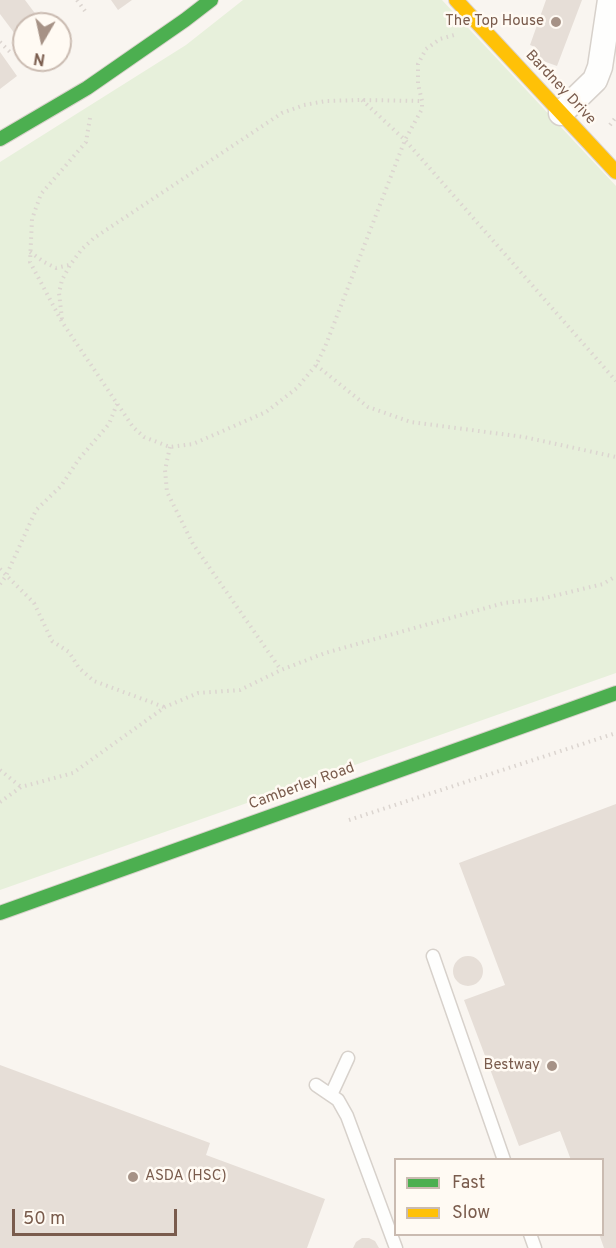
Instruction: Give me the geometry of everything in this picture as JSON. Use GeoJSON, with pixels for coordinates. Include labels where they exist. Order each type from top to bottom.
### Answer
{"type":"FeatureCollection","features":[{"type":"Feature","properties":{"kind":"main road"},"geometry":{"type":"LineString","coordinates":[[0,139],[87,88],[211,0]]}},
{"type":"Feature","properties":{"kind":"main road","name":"Bardney Drive"},"geometry":{"type":"LineString","coordinates":[[456,0],[616,172]]}},
{"type":"Feature","properties":{"kind":"main road","name":"Camberley Road"},"geometry":{"type":"LineString","coordinates":[[0,912],[616,693]]}},
{"type":"Feature","properties":{"kind":"street"},"geometry":{"type":"LineString","coordinates":[[561,113],[595,80],[611,32],[610,0]]}},
{"type":"Feature","properties":{"kind":"lane"},"geometry":{"type":"LineString","coordinates":[[434,956],[503,1158]]}},
{"type":"Feature","properties":{"kind":"lane"},"geometry":{"type":"LineString","coordinates":[[331,1095],[348,1058]]}},
{"type":"Feature","properties":{"kind":"lane"},"geometry":{"type":"LineString","coordinates":[[316,1085],[338,1100],[347,1116],[396,1248]]}},
{"type":"Feature","properties":{"kind":"path"},"geometry":{"type":"LineString","coordinates":[[77,0],[85,11]]}},
{"type":"Feature","properties":{"kind":"path"},"geometry":{"type":"LineString","coordinates":[[91,111],[86,142],[41,195],[32,219],[30,262],[62,322],[133,427],[144,437],[170,447],[194,444],[266,412],[297,388],[315,365],[325,347],[405,140],[422,109],[418,64],[426,49],[440,39],[456,35],[468,37],[480,26]]}},
{"type":"Feature","properties":{"kind":"path"},"geometry":{"type":"LineString","coordinates":[[0,42],[10,52]]}},
{"type":"Feature","properties":{"kind":"path"},"geometry":{"type":"LineString","coordinates":[[362,100],[405,140],[616,381]]}},
{"type":"Feature","properties":{"kind":"path"},"geometry":{"type":"LineString","coordinates":[[62,322],[59,293],[62,280],[82,249],[94,238],[282,113],[304,105],[326,101],[422,101]]}},
{"type":"Feature","properties":{"kind":"path"},"geometry":{"type":"LineString","coordinates":[[30,252],[56,268],[70,265]]}},
{"type":"Feature","properties":{"kind":"path"},"geometry":{"type":"LineString","coordinates":[[315,365],[368,407],[411,422],[524,437],[616,457]]}},
{"type":"Feature","properties":{"kind":"path"},"geometry":{"type":"LineString","coordinates":[[0,584],[6,576],[36,510],[61,486],[79,459],[109,424],[117,404]]}},
{"type":"Feature","properties":{"kind":"path"},"geometry":{"type":"LineString","coordinates":[[170,447],[165,470],[167,492],[193,544],[281,670]]}},
{"type":"Feature","properties":{"kind":"path"},"geometry":{"type":"LineString","coordinates":[[0,569],[34,603],[52,641],[69,652],[79,668],[94,681],[165,707]]}},
{"type":"Feature","properties":{"kind":"path"},"geometry":{"type":"LineString","coordinates":[[0,802],[21,787],[73,773],[165,707],[198,693],[240,690],[281,670],[325,653],[504,603],[541,599],[603,584],[616,576]]}},
{"type":"Feature","properties":{"kind":"path"},"geometry":{"type":"LineString","coordinates":[[0,770],[21,787]]}},
{"type":"Feature","properties":{"kind":"green space"},"geometry":{"type":"Polygon","coordinates":[[[243,0],[442,0],[616,186],[616,673],[0,890],[0,162],[186,45],[243,0]]]}},
{"type":"Feature","properties":{"kind":"building"},"geometry":{"type":"Polygon","coordinates":[[[0,0],[25,0],[34,12],[12,12],[12,30],[0,14],[0,0]]]}},
{"type":"Feature","properties":{"kind":"building"},"geometry":{"type":"Polygon","coordinates":[[[111,0],[132,0],[118,10],[111,0]]]}},
{"type":"Feature","properties":{"kind":"building","name":"The Top House"},"geometry":{"type":"Polygon","coordinates":[[[546,0],[582,0],[557,66],[532,57],[535,47],[530,45],[546,0]]]}},
{"type":"Feature","properties":{"kind":"building"},"geometry":{"type":"Polygon","coordinates":[[[0,52],[17,76],[0,89],[0,52]]]}},
{"type":"Feature","properties":{"kind":"building","name":"Bestway"},"geometry":{"type":"Polygon","coordinates":[[[616,804],[616,1248],[604,1248],[600,1236],[604,1236],[604,1158],[570,1158],[560,1131],[519,1146],[464,1000],[505,985],[459,863],[616,804]]]}},
{"type":"Feature","properties":{"kind":"building"},"geometry":{"type":"Polygon","coordinates":[[[468,956],[479,960],[483,971],[479,982],[468,986],[457,982],[453,971],[457,960],[468,956]]]}},
{"type":"Feature","properties":{"kind":"building","name":"ASDA (HSC)"},"geometry":{"type":"Polygon","coordinates":[[[0,1065],[210,1143],[206,1155],[325,1199],[307,1248],[0,1248],[0,1065]]]}},
{"type":"Feature","properties":{"kind":"building"},"geometry":{"type":"Polygon","coordinates":[[[362,1238],[375,1241],[379,1248],[353,1248],[362,1238]]]}},
{"type":"Feature","properties":{"kind":"traffic: fast"},"geometry":{"type":"LineString","coordinates":[[0,139],[87,88],[211,0]]}},
{"type":"Feature","properties":{"kind":"traffic: fast"},"geometry":{"type":"LineString","coordinates":[[0,913],[616,693]]}},
{"type":"Feature","properties":{"kind":"traffic: slow"},"geometry":{"type":"LineString","coordinates":[[456,0],[616,172]]}},
{"type":"Feature","properties":{"kind":"place","name":"The Top House"},"geometry":{"type":"Point","coordinates":[556,22]}},
{"type":"Feature","properties":{"kind":"place","name":"Bestway"},"geometry":{"type":"Point","coordinates":[552,1066]}},
{"type":"Feature","properties":{"kind":"place","name":"ASDA (HSC)"},"geometry":{"type":"Point","coordinates":[133,1177]}}]}
